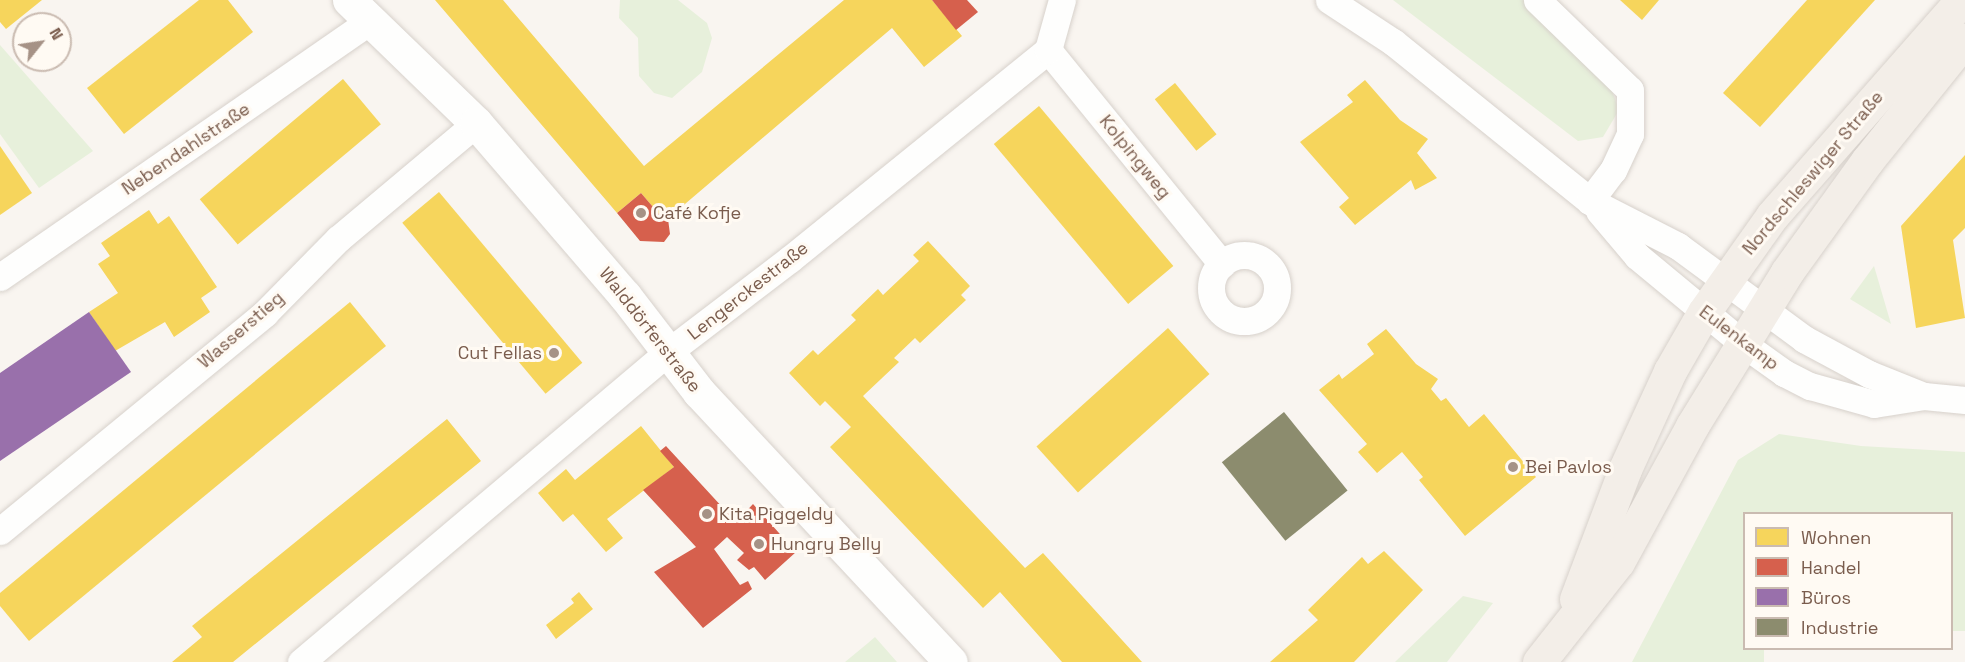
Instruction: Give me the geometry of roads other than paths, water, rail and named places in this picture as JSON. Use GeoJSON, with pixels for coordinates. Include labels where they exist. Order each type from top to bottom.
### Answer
{"type":"FeatureCollection","features":[{"type":"Feature","properties":{"kind":"main road","name":"Nordschleswiger Straße"},"geometry":{"type":"LineString","coordinates":[[1567,623],[1625,469],[1670,371],[1704,312],[1772,216],[1962,0]]}},
{"type":"Feature","properties":{"kind":"main road","name":"Nordschleswiger Straße"},"geometry":{"type":"LineString","coordinates":[[1539,662],[1567,623],[1618,562],[1650,497],[1742,343],[1835,202],[1965,39]]}},
{"type":"Feature","properties":{"kind":"street"},"geometry":{"type":"LineString","coordinates":[[1048,50],[1062,0]]}},
{"type":"Feature","properties":{"kind":"street","name":"Eulenkamp"},"geometry":{"type":"LineString","coordinates":[[1329,0],[1393,42],[1590,201],[1637,256],[1742,343],[1784,373],[1820,389],[1874,404],[1924,396],[1965,400]]}},
{"type":"Feature","properties":{"kind":"street"},"geometry":{"type":"LineString","coordinates":[[1537,0],[1630,90],[1630,134],[1613,170],[1590,201]]}},
{"type":"Feature","properties":{"kind":"street","name":"Walddörferstraße"},"geometry":{"type":"LineString","coordinates":[[360,10],[476,123],[668,351],[699,392],[951,662]]}},
{"type":"Feature","properties":{"kind":"street","name":"Nebendahlstraße"},"geometry":{"type":"LineString","coordinates":[[0,277],[360,10]]}},
{"type":"Feature","properties":{"kind":"street","name":"Kolpingweg"},"geometry":{"type":"LineString","coordinates":[[1048,50],[1222,264]]}},
{"type":"Feature","properties":{"kind":"street","name":"Lengerckestraße"},"geometry":{"type":"LineString","coordinates":[[301,662],[668,351],[790,259],[1048,50]]}},
{"type":"Feature","properties":{"kind":"street","name":"Wasserstieg"},"geometry":{"type":"LineString","coordinates":[[0,531],[265,313],[338,238],[476,123]]}},
{"type":"Feature","properties":{"kind":"street","name":"Eulenkamp"},"geometry":{"type":"LineString","coordinates":[[1590,201],[1678,246],[1763,311],[1859,369],[1924,396]]}},
{"type":"Feature","properties":{"kind":"place","name":"Café Kofje"},"geometry":{"type":"Point","coordinates":[641,213]}},
{"type":"Feature","properties":{"kind":"place","name":"Cut Fellas"},"geometry":{"type":"Point","coordinates":[554,353]}},
{"type":"Feature","properties":{"kind":"place","name":"Bei Pavlos"},"geometry":{"type":"Point","coordinates":[1513,467]}},
{"type":"Feature","properties":{"kind":"place","name":"Kita Piggeldy"},"geometry":{"type":"Point","coordinates":[707,514]}},
{"type":"Feature","properties":{"kind":"place","name":"Hungry Belly"},"geometry":{"type":"Point","coordinates":[759,544]}}]}
